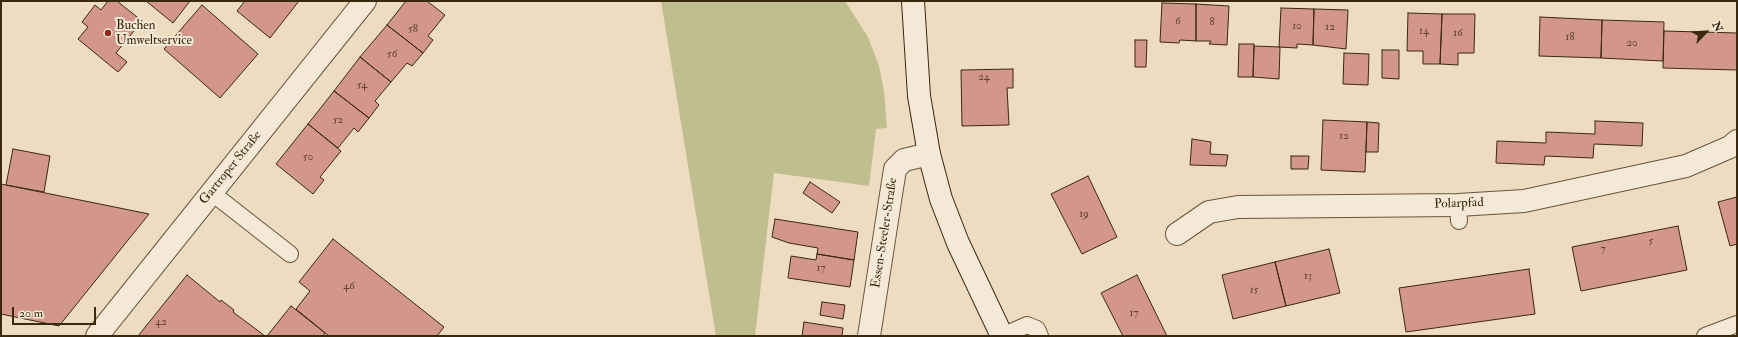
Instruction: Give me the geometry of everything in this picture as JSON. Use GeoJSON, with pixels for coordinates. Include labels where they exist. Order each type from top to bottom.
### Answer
{"type":"FeatureCollection","features":[{"type":"Feature","properties":{"kind":"street","name":"Gartroper Straße"},"geometry":{"type":"LineString","coordinates":[[97,336],[365,1]]}},
{"type":"Feature","properties":{"kind":"street"},"geometry":{"type":"LineString","coordinates":[[912,1],[919,96],[929,154],[941,199],[1002,336]]}},
{"type":"Feature","properties":{"kind":"street","name":"Polarpfad"},"geometry":{"type":"LineString","coordinates":[[1177,234],[1209,212],[1238,207],[1459,213],[1524,201],[1686,166],[1707,158],[1737,141]]}},
{"type":"Feature","properties":{"kind":"street","name":"Essen-Steeler-Straße"},"geometry":{"type":"LineString","coordinates":[[869,336],[895,169],[904,160],[929,154]]}},
{"type":"Feature","properties":{"kind":"lane"},"geometry":{"type":"LineString","coordinates":[[212,193],[290,254]]}},
{"type":"Feature","properties":{"kind":"lane"},"geometry":{"type":"LineString","coordinates":[[1705,336],[1737,324]]}},
{"type":"Feature","properties":{"kind":"lane"},"geometry":{"type":"LineString","coordinates":[[1002,336],[1028,325],[1037,330],[1040,336]]}},
{"type":"Feature","properties":{"kind":"shaded area"},"geometry":{"type":"Polygon","coordinates":[[[661,1],[845,1],[868,37],[879,66],[884,91],[887,128],[876,129],[869,186],[774,173],[755,336],[716,336],[661,1]]]}},
{"type":"Feature","properties":{"kind":"building","name":"Buchen Umweltservice"},"geometry":{"type":"Polygon","coordinates":[[[108,1],[117,1],[142,21],[116,53],[127,62],[118,72],[78,39],[88,27],[82,22],[95,5],[101,10],[108,1]]]}},
{"type":"Feature","properties":{"kind":"building"},"geometry":{"type":"Polygon","coordinates":[[[146,1],[190,1],[173,23],[146,1]]]}},
{"type":"Feature","properties":{"kind":"building"},"geometry":{"type":"Polygon","coordinates":[[[245,1],[299,1],[270,38],[237,11],[245,1]]]}},
{"type":"Feature","properties":{"kind":"building"},"geometry":{"type":"Polygon","coordinates":[[[406,1],[427,1],[445,15],[428,36],[433,40],[423,53],[387,25],[406,1]]]}},
{"type":"Feature","properties":{"kind":"building"},"geometry":{"type":"Polygon","coordinates":[[[1162,3],[1196,4],[1196,41],[1180,40],[1179,43],[1160,42],[1162,3]]]}},
{"type":"Feature","properties":{"kind":"building"},"geometry":{"type":"Polygon","coordinates":[[[1196,4],[1229,6],[1227,45],[1209,44],[1211,41],[1196,41],[1196,4]]]}},
{"type":"Feature","properties":{"kind":"building"},"geometry":{"type":"Polygon","coordinates":[[[202,5],[258,54],[220,98],[164,49],[202,5]]]}},
{"type":"Feature","properties":{"kind":"building"},"geometry":{"type":"Polygon","coordinates":[[[1281,8],[1314,9],[1313,45],[1297,44],[1297,48],[1279,47],[1281,8]]]}},
{"type":"Feature","properties":{"kind":"building"},"geometry":{"type":"Polygon","coordinates":[[[1314,9],[1348,10],[1346,49],[1313,45],[1314,9]]]}},
{"type":"Feature","properties":{"kind":"building"},"geometry":{"type":"Polygon","coordinates":[[[1408,13],[1442,14],[1440,64],[1423,64],[1423,51],[1407,51],[1408,13]]]}},
{"type":"Feature","properties":{"kind":"building"},"geometry":{"type":"Polygon","coordinates":[[[1442,14],[1475,14],[1474,53],[1458,53],[1458,65],[1440,64],[1442,14]]]}},
{"type":"Feature","properties":{"kind":"building"},"geometry":{"type":"Polygon","coordinates":[[[1540,17],[1602,20],[1601,58],[1539,56],[1540,17]]]}},
{"type":"Feature","properties":{"kind":"building"},"geometry":{"type":"Polygon","coordinates":[[[1602,20],[1664,22],[1663,61],[1601,58],[1602,20]]]}},
{"type":"Feature","properties":{"kind":"building"},"geometry":{"type":"Polygon","coordinates":[[[387,25],[423,53],[412,66],[407,63],[391,82],[360,57],[387,25]]]}},
{"type":"Feature","properties":{"kind":"building"},"geometry":{"type":"Polygon","coordinates":[[[1664,31],[1737,33],[1737,70],[1663,68],[1664,31]]]}},
{"type":"Feature","properties":{"kind":"building"},"geometry":{"type":"Polygon","coordinates":[[[1135,40],[1147,40],[1146,67],[1135,67],[1135,40]]]}},
{"type":"Feature","properties":{"kind":"building"},"geometry":{"type":"Polygon","coordinates":[[[1239,44],[1254,44],[1253,77],[1238,77],[1239,44]]]}},
{"type":"Feature","properties":{"kind":"building"},"geometry":{"type":"Polygon","coordinates":[[[1254,46],[1280,47],[1279,79],[1253,77],[1254,46]]]}},
{"type":"Feature","properties":{"kind":"building"},"geometry":{"type":"Polygon","coordinates":[[[1382,50],[1399,50],[1399,79],[1382,78],[1382,50]]]}},
{"type":"Feature","properties":{"kind":"building"},"geometry":{"type":"Polygon","coordinates":[[[1344,53],[1369,54],[1368,85],[1343,84],[1344,53]]]}},
{"type":"Feature","properties":{"kind":"building"},"geometry":{"type":"Polygon","coordinates":[[[360,57],[391,82],[375,101],[379,105],[369,118],[334,91],[360,57]]]}},
{"type":"Feature","properties":{"kind":"building"},"geometry":{"type":"Polygon","coordinates":[[[1013,69],[1013,88],[1007,88],[1009,125],[962,126],[961,70],[1013,69]]]}},
{"type":"Feature","properties":{"kind":"building"},"geometry":{"type":"Polygon","coordinates":[[[334,91],[369,118],[358,132],[354,128],[338,148],[308,124],[334,91]]]}},
{"type":"Feature","properties":{"kind":"building"},"geometry":{"type":"Polygon","coordinates":[[[1323,120],[1367,122],[1365,172],[1321,170],[1323,120]]]}},
{"type":"Feature","properties":{"kind":"building"},"geometry":{"type":"Polygon","coordinates":[[[1595,121],[1643,123],[1642,146],[1594,144],[1593,158],[1545,156],[1544,165],[1496,163],[1497,141],[1546,143],[1546,132],[1595,134],[1595,121]]]}},
{"type":"Feature","properties":{"kind":"building"},"geometry":{"type":"Polygon","coordinates":[[[1367,122],[1379,123],[1378,152],[1366,152],[1367,122]]]}},
{"type":"Feature","properties":{"kind":"building"},"geometry":{"type":"Polygon","coordinates":[[[308,124],[341,151],[320,177],[324,180],[313,194],[276,164],[308,124]]]}},
{"type":"Feature","properties":{"kind":"building"},"geometry":{"type":"Polygon","coordinates":[[[1192,139],[1211,142],[1210,154],[1228,155],[1226,166],[1190,165],[1192,139]]]}},
{"type":"Feature","properties":{"kind":"building"},"geometry":{"type":"Polygon","coordinates":[[[13,149],[50,156],[44,192],[6,185],[13,149]]]}},
{"type":"Feature","properties":{"kind":"building"},"geometry":{"type":"Polygon","coordinates":[[[1291,156],[1309,156],[1308,169],[1291,169],[1291,156]]]}},
{"type":"Feature","properties":{"kind":"building"},"geometry":{"type":"Polygon","coordinates":[[[1088,176],[1117,237],[1082,254],[1051,194],[1088,176]]]}},
{"type":"Feature","properties":{"kind":"building"},"geometry":{"type":"Polygon","coordinates":[[[810,182],[840,202],[832,213],[803,193],[810,182]]]}},
{"type":"Feature","properties":{"kind":"building"},"geometry":{"type":"Polygon","coordinates":[[[1,184],[149,214],[59,326],[1,314],[1,184]]]}},
{"type":"Feature","properties":{"kind":"building"},"geometry":{"type":"Polygon","coordinates":[[[1737,197],[1737,244],[1730,246],[1718,202],[1737,197]]]}},
{"type":"Feature","properties":{"kind":"building"},"geometry":{"type":"Polygon","coordinates":[[[775,219],[858,232],[854,260],[817,254],[818,248],[789,243],[772,237],[775,219]]]}},
{"type":"Feature","properties":{"kind":"building"},"geometry":{"type":"Polygon","coordinates":[[[1678,226],[1687,270],[1581,291],[1572,247],[1678,226]]]}},
{"type":"Feature","properties":{"kind":"building"},"geometry":{"type":"Polygon","coordinates":[[[333,239],[444,327],[437,336],[329,336],[296,309],[310,291],[299,282],[333,239]]]}},
{"type":"Feature","properties":{"kind":"building"},"geometry":{"type":"Polygon","coordinates":[[[1329,249],[1340,293],[1286,306],[1275,262],[1329,249]]]}},
{"type":"Feature","properties":{"kind":"building"},"geometry":{"type":"Polygon","coordinates":[[[817,254],[854,260],[850,287],[788,278],[791,256],[816,260],[817,254]]]}},
{"type":"Feature","properties":{"kind":"building"},"geometry":{"type":"Polygon","coordinates":[[[1275,262],[1286,306],[1233,319],[1222,275],[1275,262]]]}},
{"type":"Feature","properties":{"kind":"building"},"geometry":{"type":"Polygon","coordinates":[[[1529,269],[1535,314],[1406,332],[1399,288],[1529,269]]]}},
{"type":"Feature","properties":{"kind":"building"},"geometry":{"type":"Polygon","coordinates":[[[187,275],[220,302],[221,300],[234,310],[233,312],[265,336],[138,336],[187,275]]]}},
{"type":"Feature","properties":{"kind":"building"},"geometry":{"type":"Polygon","coordinates":[[[1137,275],[1167,336],[1123,336],[1101,293],[1137,275]]]}},
{"type":"Feature","properties":{"kind":"building"},"geometry":{"type":"Polygon","coordinates":[[[822,302],[845,305],[843,319],[820,315],[822,302]]]}},
{"type":"Feature","properties":{"kind":"building"},"geometry":{"type":"Polygon","coordinates":[[[291,306],[325,333],[323,336],[267,336],[291,306]]]}},
{"type":"Feature","properties":{"kind":"building"},"geometry":{"type":"Polygon","coordinates":[[[804,322],[843,328],[842,336],[802,336],[804,322]]]}},
{"type":"Feature","properties":{"kind":"place","name":"Buchen Umweltservice"},"geometry":{"type":"Point","coordinates":[108,33]}}]}
